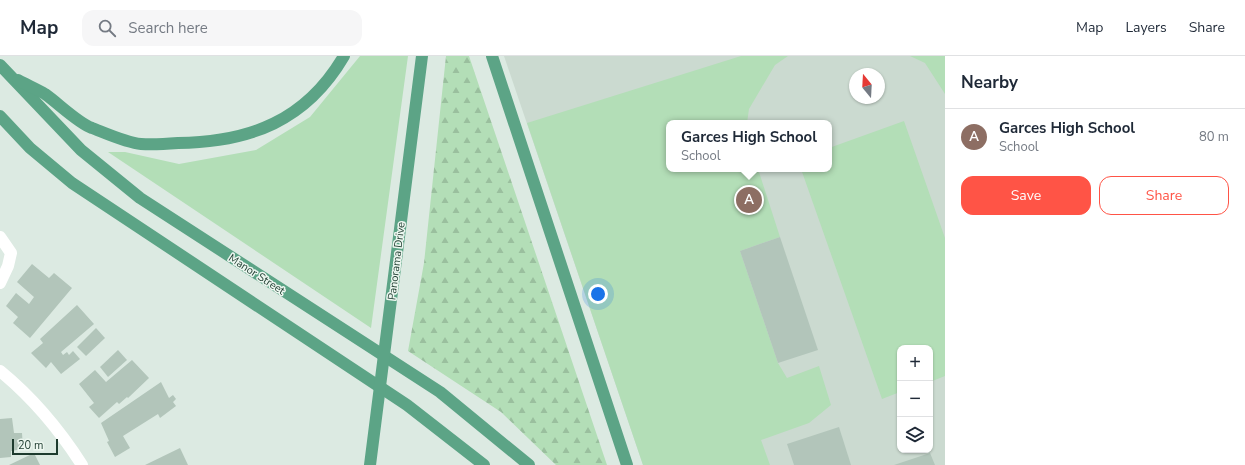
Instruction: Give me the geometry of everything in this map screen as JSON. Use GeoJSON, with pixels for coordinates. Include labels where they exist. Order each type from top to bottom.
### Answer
{"type":"FeatureCollection","features":[{"type":"Feature","properties":{"kind":"main road"},"geometry":{"type":"LineString","coordinates":[[11,76],[44,93],[90,128],[140,144],[186,143],[224,140],[251,133],[281,121],[304,103],[325,83],[344,56]]}},
{"type":"Feature","properties":{"kind":"main road","name":"Panorama Drive"},"geometry":{"type":"LineString","coordinates":[[370,465],[422,56]]}},
{"type":"Feature","properties":{"kind":"main road"},"geometry":{"type":"LineString","coordinates":[[492,56],[627,465]]}},
{"type":"Feature","properties":{"kind":"main road","name":"Manor Street"},"geometry":{"type":"LineString","coordinates":[[0,65],[81,150],[140,198],[440,392],[529,465]]}},
{"type":"Feature","properties":{"kind":"main road"},"geometry":{"type":"LineString","coordinates":[[0,116],[30,148],[72,183],[406,405],[484,465]]}},
{"type":"Feature","properties":{"kind":"main road"},"geometry":{"type":"LineString","coordinates":[[464,449],[477,465]]}},
{"type":"Feature","properties":{"kind":"street"},"geometry":{"type":"LineString","coordinates":[[0,237],[11,253],[8,266],[0,283]]}},
{"type":"Feature","properties":{"kind":"street"},"geometry":{"type":"LineString","coordinates":[[0,371],[16,384],[44,413],[66,440],[82,465]]}},
{"type":"Feature","properties":{"kind":"shaded area"},"geometry":{"type":"Polygon","coordinates":[[[504,56],[945,56],[945,465],[643,465],[504,56]]]}},
{"type":"Feature","properties":{"kind":"green space"},"geometry":{"type":"Polygon","coordinates":[[[360,56],[408,56],[371,328],[108,152],[125,152],[179,164],[256,150],[310,117],[360,56]]]}},
{"type":"Feature","properties":{"kind":"green space"},"geometry":{"type":"Polygon","coordinates":[[[446,56],[469,56],[607,465],[556,465],[501,412],[408,351],[424,263],[446,56]]]}},
{"type":"Feature","properties":{"kind":"green space"},"geometry":{"type":"Polygon","coordinates":[[[741,56],[788,56],[775,65],[749,109],[747,120],[666,120],[666,172],[759,172],[780,237],[740,251],[778,363],[787,378],[819,366],[831,405],[809,423],[761,440],[770,465],[643,465],[527,123],[741,56]]]}},
{"type":"Feature","properties":{"kind":"green space"},"geometry":{"type":"Polygon","coordinates":[[[910,56],[945,56],[945,94],[925,63],[910,56]]]}},
{"type":"Feature","properties":{"kind":"green space"},"geometry":{"type":"Polygon","coordinates":[[[904,121],[945,238],[945,376],[933,381],[933,345],[897,345],[897,393],[882,399],[802,172],[832,172],[832,147],[904,121]]]}},
{"type":"Feature","properties":{"kind":"building"},"geometry":{"type":"Polygon","coordinates":[[[780,237],[818,350],[778,363],[740,251],[780,237]]]}},
{"type":"Feature","properties":{"kind":"building"},"geometry":{"type":"Polygon","coordinates":[[[32,264],[49,278],[54,273],[72,288],[30,338],[13,323],[18,317],[6,306],[16,293],[29,304],[34,297],[17,282],[32,264]]]}},
{"type":"Feature","properties":{"kind":"building"},"geometry":{"type":"Polygon","coordinates":[[[77,305],[94,324],[61,352],[63,355],[67,352],[69,355],[73,351],[80,359],[61,374],[51,362],[46,368],[31,353],[43,343],[40,339],[77,305]]]}},
{"type":"Feature","properties":{"kind":"building"},"geometry":{"type":"Polygon","coordinates":[[[96,328],[105,338],[86,356],[77,347],[96,328]]]}},
{"type":"Feature","properties":{"kind":"building"},"geometry":{"type":"Polygon","coordinates":[[[118,350],[127,360],[108,377],[100,367],[118,350]]]}},
{"type":"Feature","properties":{"kind":"building"},"geometry":{"type":"Polygon","coordinates":[[[132,360],[149,378],[128,398],[127,397],[119,404],[117,402],[99,418],[89,407],[94,403],[79,384],[95,370],[106,382],[132,360]]]}},
{"type":"Feature","properties":{"kind":"building"},"geometry":{"type":"Polygon","coordinates":[[[161,382],[169,398],[173,395],[176,399],[173,402],[176,406],[160,418],[158,414],[123,436],[130,448],[115,457],[107,442],[109,441],[101,423],[161,382]]]}},
{"type":"Feature","properties":{"kind":"building"},"geometry":{"type":"Polygon","coordinates":[[[12,418],[14,433],[22,433],[23,449],[11,451],[11,457],[0,458],[0,419],[12,418]]]}},
{"type":"Feature","properties":{"kind":"building"},"geometry":{"type":"Polygon","coordinates":[[[839,427],[851,465],[794,465],[787,444],[839,427]]]}},
{"type":"Feature","properties":{"kind":"building"},"geometry":{"type":"Polygon","coordinates":[[[180,448],[188,465],[145,465],[180,448]]]}},
{"type":"Feature","properties":{"kind":"building"},"geometry":{"type":"Polygon","coordinates":[[[34,453],[40,465],[9,465],[34,453]]]}},
{"type":"Feature","properties":{"kind":"building"},"geometry":{"type":"Polygon","coordinates":[[[930,453],[935,465],[894,465],[930,453]]]}},
{"type":"Feature","properties":{"kind":"place","name":"Garces High School"},"geometry":{"type":"Point","coordinates":[749,200]}}]}
